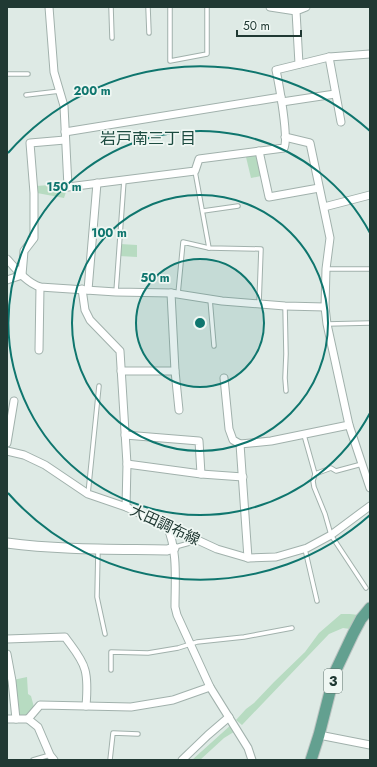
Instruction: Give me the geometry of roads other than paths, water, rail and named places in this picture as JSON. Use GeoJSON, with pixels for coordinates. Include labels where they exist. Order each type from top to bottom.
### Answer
{"type":"FeatureCollection","features":[{"type":"Feature","properties":{"kind":"main road","name":"3"},"geometry":{"type":"LineString","coordinates":[[310,760],[319,735],[335,672],[356,629],[370,608]]}},
{"type":"Feature","properties":{"kind":"street"},"geometry":{"type":"LineString","coordinates":[[49,7],[54,72],[64,106],[68,187],[195,171],[199,159],[259,150],[284,148],[286,145],[276,70],[329,57],[370,54]]}},
{"type":"Feature","properties":{"kind":"street"},"geometry":{"type":"LineString","coordinates":[[270,7],[291,10],[306,7]]}},
{"type":"Feature","properties":{"kind":"street"},"geometry":{"type":"LineString","coordinates":[[291,10],[299,64]]}},
{"type":"Feature","properties":{"kind":"street"},"geometry":{"type":"LineString","coordinates":[[329,57],[341,122]]}},
{"type":"Feature","properties":{"kind":"street"},"geometry":{"type":"LineString","coordinates":[[22,275],[24,251],[34,238],[34,193],[30,142],[281,99],[335,94]]}},
{"type":"Feature","properties":{"kind":"street"},"geometry":{"type":"LineString","coordinates":[[285,136],[310,143],[330,238],[326,269],[325,307],[327,324],[349,426],[370,488]]}},
{"type":"Feature","properties":{"kind":"street"},"geometry":{"type":"LineString","coordinates":[[259,150],[268,197],[319,188]]}},
{"type":"Feature","properties":{"kind":"street"},"geometry":{"type":"LineString","coordinates":[[97,183],[85,290],[85,310],[90,320],[120,351],[127,464],[126,507]]}},
{"type":"Feature","properties":{"kind":"street"},"geometry":{"type":"LineString","coordinates":[[324,207],[370,195]]}},
{"type":"Feature","properties":{"kind":"street"},"geometry":{"type":"LineString","coordinates":[[7,259],[22,275],[40,287],[174,294],[260,304],[325,307]]}},
{"type":"Feature","properties":{"kind":"street"},"geometry":{"type":"LineString","coordinates":[[7,280],[22,275]]}},
{"type":"Feature","properties":{"kind":"street"},"geometry":{"type":"LineString","coordinates":[[39,350],[40,287]]}},
{"type":"Feature","properties":{"kind":"street"},"geometry":{"type":"LineString","coordinates":[[174,294],[175,371],[179,410]]}},
{"type":"Feature","properties":{"kind":"street"},"geometry":{"type":"LineString","coordinates":[[121,371],[175,371]]}},
{"type":"Feature","properties":{"kind":"street"},"geometry":{"type":"LineString","coordinates":[[224,378],[229,429],[233,440],[240,444],[271,441],[349,426]]}},
{"type":"Feature","properties":{"kind":"street"},"geometry":{"type":"LineString","coordinates":[[7,443],[14,401]]}},
{"type":"Feature","properties":{"kind":"street"},"geometry":{"type":"LineString","coordinates":[[125,435],[199,441],[201,474]]}},
{"type":"Feature","properties":{"kind":"street"},"geometry":{"type":"LineString","coordinates":[[240,444],[248,558]]}},
{"type":"Feature","properties":{"kind":"street","name":"大田調布線"},"geometry":{"type":"LineString","coordinates":[[7,451],[24,455],[45,465],[88,494],[126,507],[217,549],[248,558],[276,557],[305,549],[331,535],[370,506]]}},
{"type":"Feature","properties":{"kind":"street"},"geometry":{"type":"LineString","coordinates":[[127,464],[201,474],[243,477]]}},
{"type":"Feature","properties":{"kind":"street"},"geometry":{"type":"LineString","coordinates":[[167,526],[174,548],[176,611],[210,687],[248,748],[252,760]]}},
{"type":"Feature","properties":{"kind":"street"},"geometry":{"type":"LineString","coordinates":[[7,543],[98,549],[167,550],[174,548]]}},
{"type":"Feature","properties":{"kind":"street"},"geometry":{"type":"LineString","coordinates":[[7,639],[65,637],[78,654],[85,670],[87,689],[86,706]]}},
{"type":"Feature","properties":{"kind":"street"},"geometry":{"type":"LineString","coordinates":[[7,654],[12,681],[16,719]]}},
{"type":"Feature","properties":{"kind":"street"},"geometry":{"type":"LineString","coordinates":[[28,719],[40,706],[131,707],[173,700],[210,687]]}},
{"type":"Feature","properties":{"kind":"street"},"geometry":{"type":"LineString","coordinates":[[182,760],[229,717]]}},
{"type":"Feature","properties":{"kind":"street"},"geometry":{"type":"LineString","coordinates":[[7,719],[28,719],[38,727],[52,757]]}},
{"type":"Feature","properties":{"kind":"street"},"geometry":{"type":"LineString","coordinates":[[319,735],[370,745]]}},
{"type":"Feature","properties":{"kind":"lane"},"geometry":{"type":"LineString","coordinates":[[111,7],[112,38]]}},
{"type":"Feature","properties":{"kind":"lane"},"geometry":{"type":"LineString","coordinates":[[148,7],[149,33]]}},
{"type":"Feature","properties":{"kind":"lane"},"geometry":{"type":"LineString","coordinates":[[170,7],[170,61],[207,54],[207,7]]}},
{"type":"Feature","properties":{"kind":"lane"},"geometry":{"type":"LineString","coordinates":[[7,74],[28,74]]}},
{"type":"Feature","properties":{"kind":"lane"},"geometry":{"type":"LineString","coordinates":[[26,95],[60,91]]}},
{"type":"Feature","properties":{"kind":"lane"},"geometry":{"type":"LineString","coordinates":[[195,171],[209,248]]}},
{"type":"Feature","properties":{"kind":"lane"},"geometry":{"type":"LineString","coordinates":[[116,292],[124,180]]}},
{"type":"Feature","properties":{"kind":"lane"},"geometry":{"type":"LineString","coordinates":[[203,211],[238,206]]}},
{"type":"Feature","properties":{"kind":"lane"},"geometry":{"type":"LineString","coordinates":[[174,294],[183,242],[209,248],[261,249],[260,304]]}},
{"type":"Feature","properties":{"kind":"lane"},"geometry":{"type":"LineString","coordinates":[[326,269],[370,269]]}},
{"type":"Feature","properties":{"kind":"lane"},"geometry":{"type":"LineString","coordinates":[[210,299],[214,346]]}},
{"type":"Feature","properties":{"kind":"lane"},"geometry":{"type":"LineString","coordinates":[[285,306],[286,391]]}},
{"type":"Feature","properties":{"kind":"lane"},"geometry":{"type":"LineString","coordinates":[[327,324],[370,323]]}},
{"type":"Feature","properties":{"kind":"lane"},"geometry":{"type":"LineString","coordinates":[[88,494],[99,386]]}},
{"type":"Feature","properties":{"kind":"lane"},"geometry":{"type":"LineString","coordinates":[[304,435],[315,474],[313,481],[314,487],[325,514],[331,535],[366,588]]}},
{"type":"Feature","properties":{"kind":"lane"},"geometry":{"type":"LineString","coordinates":[[315,474],[331,468],[336,471],[362,464]]}},
{"type":"Feature","properties":{"kind":"lane"},"geometry":{"type":"LineString","coordinates":[[174,548],[198,540]]}},
{"type":"Feature","properties":{"kind":"lane"},"geometry":{"type":"LineString","coordinates":[[98,549],[97,597],[105,634]]}},
{"type":"Feature","properties":{"kind":"lane"},"geometry":{"type":"LineString","coordinates":[[305,549],[317,600]]}},
{"type":"Feature","properties":{"kind":"lane"},"geometry":{"type":"LineString","coordinates":[[111,670],[111,652],[148,653],[178,648],[197,642],[244,637],[292,628]]}},
{"type":"Feature","properties":{"kind":"lane"},"geometry":{"type":"LineString","coordinates":[[110,760],[113,733],[138,734]]}},
{"type":"Feature","properties":{"kind":"lane"},"geometry":{"type":"LineString","coordinates":[[33,760],[52,757]]}},
{"type":"Feature","properties":{"kind":"district","name":"岩戸南三丁目"},"geometry":{"type":"Point","coordinates":[148,138]}}]}
